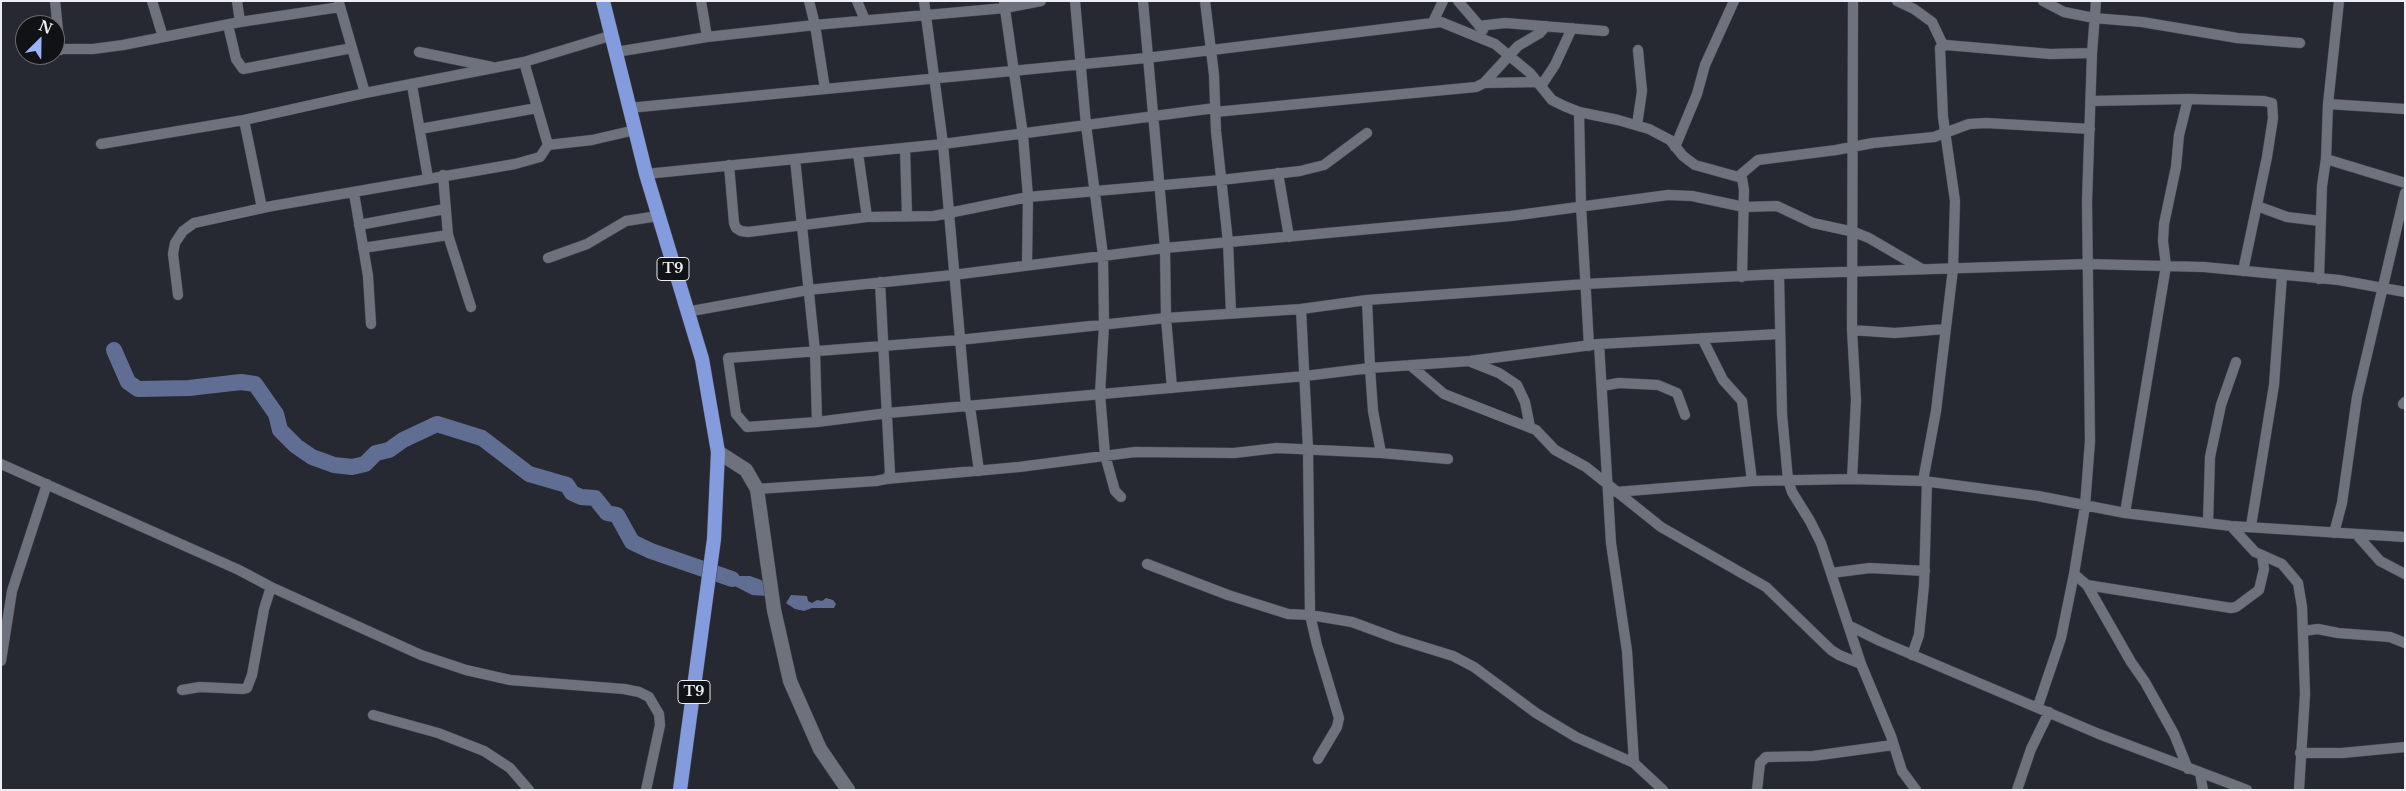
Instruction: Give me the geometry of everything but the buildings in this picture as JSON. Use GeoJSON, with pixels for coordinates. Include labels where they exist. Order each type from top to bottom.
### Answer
{"type":"FeatureCollection","features":[{"type":"Feature","properties":{"kind":"highway","name":"T9"},"geometry":{"type":"LineString","coordinates":[[603,1],[613,35],[646,174],[686,312],[702,359],[718,452],[714,539],[708,595],[680,790]]}},
{"type":"Feature","properties":{"kind":"main road"},"geometry":{"type":"LineString","coordinates":[[718,452],[746,470],[757,488],[774,610],[790,681],[820,749],[848,790]]}},
{"type":"Feature","properties":{"kind":"street"},"geometry":{"type":"LineString","coordinates":[[55,1],[56,15]]}},
{"type":"Feature","properties":{"kind":"street"},"geometry":{"type":"LineString","coordinates":[[152,1],[163,37]]}},
{"type":"Feature","properties":{"kind":"street"},"geometry":{"type":"LineString","coordinates":[[237,1],[240,22]]}},
{"type":"Feature","properties":{"kind":"street"},"geometry":{"type":"LineString","coordinates":[[702,1],[708,38]]}},
{"type":"Feature","properties":{"kind":"street"},"geometry":{"type":"LineString","coordinates":[[809,1],[815,24],[825,89]]}},
{"type":"Feature","properties":{"kind":"street"},"geometry":{"type":"LineString","coordinates":[[857,1],[864,20]]}},
{"type":"Feature","properties":{"kind":"street"},"geometry":{"type":"LineString","coordinates":[[924,1],[943,144],[959,340],[979,471]]}},
{"type":"Feature","properties":{"kind":"street"},"geometry":{"type":"LineString","coordinates":[[616,52],[815,24],[1041,1]]}},
{"type":"Feature","properties":{"kind":"street"},"geometry":{"type":"LineString","coordinates":[[1075,1],[1079,64],[1093,191],[1103,255],[1104,326],[1100,394],[1105,456],[1114,491],[1121,498]]}},
{"type":"Feature","properties":{"kind":"street"},"geometry":{"type":"LineString","coordinates":[[1142,1],[1146,58],[1161,184],[1166,248],[1166,318],[1172,388]]}},
{"type":"Feature","properties":{"kind":"street"},"geometry":{"type":"LineString","coordinates":[[1205,1],[1214,75],[1215,110],[1228,242],[1231,313]]}},
{"type":"Feature","properties":{"kind":"street"},"geometry":{"type":"LineString","coordinates":[[1433,22],[1443,1]]}},
{"type":"Feature","properties":{"kind":"street"},"geometry":{"type":"LineString","coordinates":[[1458,1],[1495,44],[1540,84],[1552,100],[1579,112],[1637,125],[1664,136],[1695,165],[1739,176],[1744,182],[1742,277]]}},
{"type":"Feature","properties":{"kind":"street"},"geometry":{"type":"LineString","coordinates":[[1675,147],[1697,94],[1705,65],[1734,1]]}},
{"type":"Feature","properties":{"kind":"street"},"geometry":{"type":"LineString","coordinates":[[1852,479],[1856,400],[1852,330],[1854,1]]}},
{"type":"Feature","properties":{"kind":"street"},"geometry":{"type":"LineString","coordinates":[[1897,1],[1914,8],[1932,22],[1944,45]]}},
{"type":"Feature","properties":{"kind":"street"},"geometry":{"type":"LineString","coordinates":[[2043,1],[2064,12],[2094,18],[2142,22],[2237,38],[2300,43]]}},
{"type":"Feature","properties":{"kind":"street"},"geometry":{"type":"LineString","coordinates":[[2038,706],[2061,638],[2074,574],[2084,506],[2090,441],[2087,264],[2092,53],[2096,1]]}},
{"type":"Feature","properties":{"kind":"street"},"geometry":{"type":"LineString","coordinates":[[2319,279],[2320,221],[2326,159],[2328,104],[2339,1]]}},
{"type":"Feature","properties":{"kind":"street"},"geometry":{"type":"LineString","coordinates":[[65,50],[93,49],[340,4],[366,93]]}},
{"type":"Feature","properties":{"kind":"street"},"geometry":{"type":"LineString","coordinates":[[1004,4],[1023,135],[1028,197],[1027,265]]}},
{"type":"Feature","properties":{"kind":"street"},"geometry":{"type":"LineString","coordinates":[[629,108],[1146,58],[1433,22],[1449,25],[1495,44]]}},
{"type":"Feature","properties":{"kind":"street"},"geometry":{"type":"LineString","coordinates":[[1479,26],[1505,23],[1604,31]]}},
{"type":"Feature","properties":{"kind":"street"},"geometry":{"type":"LineString","coordinates":[[228,25],[236,59],[244,69],[352,48]]}},
{"type":"Feature","properties":{"kind":"street"},"geometry":{"type":"LineString","coordinates":[[646,174],[1023,135],[1152,116],[1476,88],[1484,84],[1522,42],[1540,33],[1546,26]]}},
{"type":"Feature","properties":{"kind":"street"},"geometry":{"type":"LineString","coordinates":[[1540,84],[1555,65],[1572,28]]}},
{"type":"Feature","properties":{"kind":"street"},"geometry":{"type":"LineString","coordinates":[[101,144],[244,120],[366,93],[496,68],[524,62],[613,35]]}},
{"type":"Feature","properties":{"kind":"street"},"geometry":{"type":"LineString","coordinates":[[1912,655],[1919,635],[1925,571],[1925,481],[1936,411],[1952,269],[1955,201],[1945,133],[1938,51],[1944,45],[2050,54],[2092,53]]}},
{"type":"Feature","properties":{"kind":"street"},"geometry":{"type":"LineString","coordinates":[[1637,125],[1642,90],[1638,50]]}},
{"type":"Feature","properties":{"kind":"street"},"geometry":{"type":"LineString","coordinates":[[419,52],[496,68]]}},
{"type":"Feature","properties":{"kind":"street"},"geometry":{"type":"LineString","coordinates":[[178,295],[173,254],[175,244],[183,231],[194,223],[262,208],[531,160],[544,153],[548,145],[524,62]]}},
{"type":"Feature","properties":{"kind":"street"},"geometry":{"type":"LineString","coordinates":[[1484,84],[1540,84]]}},
{"type":"Feature","properties":{"kind":"street"},"geometry":{"type":"LineString","coordinates":[[412,85],[428,178]]}},
{"type":"Feature","properties":{"kind":"street"},"geometry":{"type":"LineString","coordinates":[[2091,101],[2188,99],[2264,101],[2274,105],[2257,206],[2243,271]]}},
{"type":"Feature","properties":{"kind":"street"},"geometry":{"type":"LineString","coordinates":[[2126,513],[2166,266],[2162,241],[2164,224],[2176,167],[2179,135],[2188,99]]}},
{"type":"Feature","properties":{"kind":"street"},"geometry":{"type":"LineString","coordinates":[[2328,104],[2405,109]]}},
{"type":"Feature","properties":{"kind":"street"},"geometry":{"type":"LineString","coordinates":[[420,130],[537,108]]}},
{"type":"Feature","properties":{"kind":"street"},"geometry":{"type":"LineString","coordinates":[[1579,112],[1581,205],[1586,284],[1594,345],[1602,386],[1606,484],[1614,573],[1627,652],[1634,763]]}},
{"type":"Feature","properties":{"kind":"street"},"geometry":{"type":"LineString","coordinates":[[244,120],[262,208]]}},
{"type":"Feature","properties":{"kind":"street"},"geometry":{"type":"LineString","coordinates":[[1739,176],[1758,160],[1836,150],[1852,146],[1934,137],[1957,127],[1986,123],[2090,129]]}},
{"type":"Feature","properties":{"kind":"street"},"geometry":{"type":"LineString","coordinates":[[548,145],[592,140],[635,130]]}},
{"type":"Feature","properties":{"kind":"street"},"geometry":{"type":"LineString","coordinates":[[729,165],[736,228],[741,232],[748,232],[803,223],[867,217],[934,216],[1028,197],[1300,171],[1324,165],[1367,133]]}},
{"type":"Feature","properties":{"kind":"street"},"geometry":{"type":"LineString","coordinates":[[905,148],[907,215]]}},
{"type":"Feature","properties":{"kind":"street"},"geometry":{"type":"LineString","coordinates":[[858,153],[867,217]]}},
{"type":"Feature","properties":{"kind":"street"},"geometry":{"type":"LineString","coordinates":[[796,159],[815,351],[817,422]]}},
{"type":"Feature","properties":{"kind":"street"},"geometry":{"type":"LineString","coordinates":[[2326,159],[2405,184]]}},
{"type":"Feature","properties":{"kind":"street"},"geometry":{"type":"LineString","coordinates":[[1278,173],[1289,237]]}},
{"type":"Feature","properties":{"kind":"street"},"geometry":{"type":"LineString","coordinates":[[443,175],[448,235],[470,307]]}},
{"type":"Feature","properties":{"kind":"street"},"geometry":{"type":"LineString","coordinates":[[354,193],[368,276],[371,324]]}},
{"type":"Feature","properties":{"kind":"street"},"geometry":{"type":"LineString","coordinates":[[2334,533],[2342,503],[2358,397],[2405,193]]}},
{"type":"Feature","properties":{"kind":"street"},"geometry":{"type":"LineString","coordinates":[[686,312],[808,290],[954,275],[1166,248],[1510,216],[1581,205],[1668,195],[1692,196],[1744,207],[1776,206],[1813,223],[1854,232],[1869,238],[1924,270]]}},
{"type":"Feature","properties":{"kind":"street"},"geometry":{"type":"LineString","coordinates":[[2257,206],[2287,216],[2320,221]]}},
{"type":"Feature","properties":{"kind":"street"},"geometry":{"type":"LineString","coordinates":[[359,225],[445,209]]}},
{"type":"Feature","properties":{"kind":"street"},"geometry":{"type":"LineString","coordinates":[[548,258],[587,244],[626,221],[658,216]]}},
{"type":"Feature","properties":{"kind":"street"},"geometry":{"type":"LineString","coordinates":[[363,248],[448,235]]}},
{"type":"Feature","properties":{"kind":"street"},"geometry":{"type":"LineString","coordinates":[[1779,334],[1594,345],[1470,361],[1370,368],[1305,376],[747,427],[736,414],[728,358],[959,340],[1166,318],[1301,309],[1367,300],[1586,284],[1779,274],[2087,264],[2166,266],[2243,271],[2319,279],[2405,292]]}},
{"type":"Feature","properties":{"kind":"street"},"geometry":{"type":"LineString","coordinates":[[1779,274],[1779,334],[1784,451],[1788,480],[1792,492],[1810,521],[1821,544],[1861,664],[1902,771],[1916,790]]}},
{"type":"Feature","properties":{"kind":"street"},"geometry":{"type":"LineString","coordinates":[[2251,526],[2274,385],[2282,275]]}},
{"type":"Feature","properties":{"kind":"street"},"geometry":{"type":"LineString","coordinates":[[880,282],[890,474],[886,479]]}},
{"type":"Feature","properties":{"kind":"street"},"geometry":{"type":"LineString","coordinates":[[1367,300],[1373,411],[1381,453]]}},
{"type":"Feature","properties":{"kind":"street"},"geometry":{"type":"LineString","coordinates":[[1301,309],[1308,449],[1310,615],[1316,645],[1339,718],[1337,727],[1318,759]]}},
{"type":"Feature","properties":{"kind":"street"},"geometry":{"type":"LineString","coordinates":[[1852,330],[1895,333],[1945,329]]}},
{"type":"Feature","properties":{"kind":"street"},"geometry":{"type":"LineString","coordinates":[[1702,338],[1723,380],[1742,401],[1752,481]]}},
{"type":"Feature","properties":{"kind":"street"},"geometry":{"type":"LineString","coordinates":[[1470,361],[1499,373],[1517,385],[1525,402],[1530,427]]}},
{"type":"Feature","properties":{"kind":"street"},"geometry":{"type":"LineString","coordinates":[[2208,523],[2210,457],[2221,405],[2236,362]]}},
{"type":"Feature","properties":{"kind":"street"},"geometry":{"type":"LineString","coordinates":[[1410,365],[1444,394],[1536,430],[1555,450],[1586,467],[1661,527],[1754,579],[1776,596],[1831,650],[1861,664]]}},
{"type":"Feature","properties":{"kind":"street"},"geometry":{"type":"LineString","coordinates":[[1602,386],[1619,383],[1658,385],[1677,393],[1685,415]]}},
{"type":"Feature","properties":{"kind":"street"},"geometry":{"type":"LineString","coordinates":[[757,488],[979,471],[1134,452],[1234,453],[1276,448],[1381,453],[1448,459]]}},
{"type":"Feature","properties":{"kind":"street"},"geometry":{"type":"LineString","coordinates":[[1,464],[239,570],[271,587],[421,655],[466,670],[510,680],[624,689],[639,692],[649,697],[660,714],[660,725],[646,790]]}},
{"type":"Feature","properties":{"kind":"street"},"geometry":{"type":"LineString","coordinates":[[1616,492],[1752,481],[1852,479],[1925,481],[2038,496],[2126,513],[2231,526],[2405,537]]}},
{"type":"Feature","properties":{"kind":"street"},"geometry":{"type":"LineString","coordinates":[[1,661],[6,597],[47,484]]}},
{"type":"Feature","properties":{"kind":"street"},"geometry":{"type":"LineString","coordinates":[[2231,526],[2255,552],[2282,564],[2298,583],[2302,607],[2305,694],[2299,790]]}},
{"type":"Feature","properties":{"kind":"street"},"geometry":{"type":"LineString","coordinates":[[2357,535],[2380,561],[2405,574]]}},
{"type":"Feature","properties":{"kind":"street"},"geometry":{"type":"LineString","coordinates":[[2086,585],[2231,608],[2236,607],[2259,590],[2264,569],[2262,555]]}},
{"type":"Feature","properties":{"kind":"street"},"geometry":{"type":"LineString","coordinates":[[1146,564],[1228,595],[1288,614],[1310,615],[1352,622],[1412,644],[1453,656],[1474,667],[1536,713],[1576,737],[1634,763],[1663,790]]}},
{"type":"Feature","properties":{"kind":"street"},"geometry":{"type":"LineString","coordinates":[[1830,573],[1870,568],[1925,571]]}},
{"type":"Feature","properties":{"kind":"street"},"geometry":{"type":"LineString","coordinates":[[2074,574],[2086,585],[2131,662],[2145,682],[2174,734],[2188,769]]}},
{"type":"Feature","properties":{"kind":"street"},"geometry":{"type":"LineString","coordinates":[[182,690],[200,687],[247,688],[252,675],[264,609],[271,587]]}},
{"type":"Feature","properties":{"kind":"street"},"geometry":{"type":"LineString","coordinates":[[1848,625],[1912,655],[2049,712],[2188,769],[2246,790]]}},
{"type":"Feature","properties":{"kind":"street"},"geometry":{"type":"LineString","coordinates":[[2303,631],[2318,629],[2390,637],[2405,643]]}},
{"type":"Feature","properties":{"kind":"street"},"geometry":{"type":"LineString","coordinates":[[2017,790],[2031,749],[2049,712]]}},
{"type":"Feature","properties":{"kind":"street"},"geometry":{"type":"LineString","coordinates":[[373,715],[438,733],[484,752],[510,768],[529,790]]}},
{"type":"Feature","properties":{"kind":"street"},"geometry":{"type":"LineString","coordinates":[[1757,790],[1760,763],[1766,758],[1813,756],[1893,745]]}},
{"type":"Feature","properties":{"kind":"street"},"geometry":{"type":"LineString","coordinates":[[2300,753],[2342,753],[2405,748]]}},
{"type":"Feature","properties":{"kind":"street"},"geometry":{"type":"LineString","coordinates":[[2200,773],[2203,790]]}},
{"type":"Feature","properties":{"kind":"water"},"geometry":{"type":"Polygon","coordinates":[[[735,576],[750,576],[761,580],[766,585],[767,596],[752,595],[729,583],[735,576]]]}},
{"type":"Feature","properties":{"kind":"water"},"geometry":{"type":"Polygon","coordinates":[[[791,595],[807,596],[808,601],[812,603],[826,598],[833,600],[836,604],[834,608],[812,608],[804,611],[795,609],[786,603],[791,595]]]}},
{"type":"Feature","properties":{"kind":"waterway"},"geometry":{"type":"LineString","coordinates":[[114,350],[128,382],[138,389],[189,388],[241,382],[255,384],[276,414],[280,430],[296,446],[312,457],[334,465],[352,467],[365,464],[376,453],[389,450],[403,440],[437,424],[482,438],[529,474],[567,485],[572,493],[581,497],[595,498],[607,513],[617,515],[632,542],[651,551],[732,579]]}}]}
